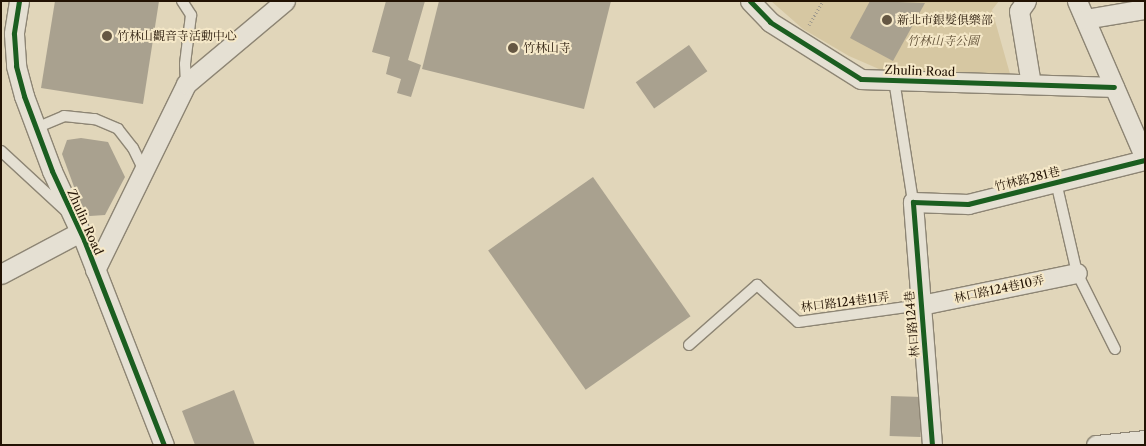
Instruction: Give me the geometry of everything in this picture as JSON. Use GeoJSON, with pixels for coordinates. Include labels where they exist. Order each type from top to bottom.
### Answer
{"type":"FeatureCollection","features":[{"type":"Feature","properties":{"kind":"street","name":"Zhulin Road"},"geometry":{"type":"LineString","coordinates":[[19,1],[14,34],[16,66],[36,128],[77,225],[164,445]]}},
{"type":"Feature","properties":{"kind":"street","name":"Zhulin Road"},"geometry":{"type":"LineString","coordinates":[[95,270],[186,84],[285,1]]}},
{"type":"Feature","properties":{"kind":"street","name":"Zhulin Road"},"geometry":{"type":"LineString","coordinates":[[750,1],[770,22],[860,78],[1114,87]]}},
{"type":"Feature","properties":{"kind":"street"},"geometry":{"type":"LineString","coordinates":[[1026,1],[1019,10],[1032,84]]}},
{"type":"Feature","properties":{"kind":"street"},"geometry":{"type":"LineString","coordinates":[[1077,1],[1114,87],[1140,133],[1145,159]]}},
{"type":"Feature","properties":{"kind":"street"},"geometry":{"type":"LineString","coordinates":[[1085,19],[1145,9]]}},
{"type":"Feature","properties":{"kind":"street","name":"竹林路281巷"},"geometry":{"type":"LineString","coordinates":[[913,202],[968,204],[1145,159]]}},
{"type":"Feature","properties":{"kind":"street","name":"林口路124巷"},"geometry":{"type":"LineString","coordinates":[[913,202],[932,445]]}},
{"type":"Feature","properties":{"kind":"street"},"geometry":{"type":"LineString","coordinates":[[1,274],[77,225]]}},
{"type":"Feature","properties":{"kind":"street","name":"林口路124巷10弄"},"geometry":{"type":"LineString","coordinates":[[921,305],[1077,273]]}},
{"type":"Feature","properties":{"kind":"street"},"geometry":{"type":"LineString","coordinates":[[1096,445],[1145,440]]}},
{"type":"Feature","properties":{"kind":"lane"},"geometry":{"type":"LineString","coordinates":[[182,1],[191,15],[185,64],[186,84]]}},
{"type":"Feature","properties":{"kind":"lane"},"geometry":{"type":"LineString","coordinates":[[894,80],[913,202]]}},
{"type":"Feature","properties":{"kind":"lane"},"geometry":{"type":"LineString","coordinates":[[36,128],[64,116],[95,119],[118,129],[133,148],[144,172]]}},
{"type":"Feature","properties":{"kind":"lane"},"geometry":{"type":"LineString","coordinates":[[1,151],[77,225]]}},
{"type":"Feature","properties":{"kind":"lane"},"geometry":{"type":"LineString","coordinates":[[1056,182],[1077,273],[1115,349]]}},
{"type":"Feature","properties":{"kind":"lane","name":"林口路124巷11弄"},"geometry":{"type":"LineString","coordinates":[[689,346],[757,285],[798,322],[921,305]]}},
{"type":"Feature","properties":{"kind":"path"},"geometry":{"type":"LineString","coordinates":[[808,24],[823,1]]}},
{"type":"Feature","properties":{"kind":"green space","name":"竹林山寺公園"},"geometry":{"type":"Polygon","coordinates":[[[771,1],[999,1],[992,10],[1012,81],[895,76],[849,56],[803,29],[771,1]]]}},
{"type":"Feature","properties":{"kind":"building"},"geometry":{"type":"Polygon","coordinates":[[[55,1],[159,1],[143,104],[41,88],[55,1]]]}},
{"type":"Feature","properties":{"kind":"building"},"geometry":{"type":"Polygon","coordinates":[[[386,1],[425,1],[408,60],[421,65],[411,97],[397,93],[401,79],[386,74],[390,57],[372,52],[386,1]]]}},
{"type":"Feature","properties":{"kind":"building","name":"竹林山寺"},"geometry":{"type":"Polygon","coordinates":[[[439,1],[611,1],[584,109],[422,69],[439,1]]]}},
{"type":"Feature","properties":{"kind":"building","name":"新北市銀髮俱樂部"},"geometry":{"type":"Polygon","coordinates":[[[870,1],[925,3],[893,61],[850,38],[870,1]]]}},
{"type":"Feature","properties":{"kind":"building"},"geometry":{"type":"Polygon","coordinates":[[[689,45],[707,71],[654,108],[636,82],[689,45]]]}},
{"type":"Feature","properties":{"kind":"building"},"geometry":{"type":"Polygon","coordinates":[[[81,138],[108,142],[125,177],[105,215],[90,216],[84,214],[62,154],[67,140],[81,138]]]}},
{"type":"Feature","properties":{"kind":"building"},"geometry":{"type":"Polygon","coordinates":[[[593,177],[691,316],[586,390],[488,250],[593,177]]]}},
{"type":"Feature","properties":{"kind":"building"},"geometry":{"type":"Polygon","coordinates":[[[234,390],[255,445],[195,445],[182,411],[234,390]]]}},
{"type":"Feature","properties":{"kind":"building"},"geometry":{"type":"Polygon","coordinates":[[[891,396],[922,397],[921,437],[890,436],[891,396]]]}},
{"type":"Feature","properties":{"kind":"cycle path"},"geometry":{"type":"LineString","coordinates":[[19,1],[14,34],[16,66],[24,96],[52,171],[84,240],[164,445]]}},
{"type":"Feature","properties":{"kind":"cycle path"},"geometry":{"type":"LineString","coordinates":[[750,1],[770,22],[861,79],[1114,87]]}},
{"type":"Feature","properties":{"kind":"cycle path"},"geometry":{"type":"LineString","coordinates":[[932,445],[913,202],[968,204],[1145,160]]}},
{"type":"Feature","properties":{"kind":"place","name":"新北市銀髮俱樂部"},"geometry":{"type":"Point","coordinates":[887,20]}},
{"type":"Feature","properties":{"kind":"place","name":"竹林山觀音寺活動中心"},"geometry":{"type":"Point","coordinates":[107,36]}},
{"type":"Feature","properties":{"kind":"place","name":"竹林山寺"},"geometry":{"type":"Point","coordinates":[513,48]}}]}
